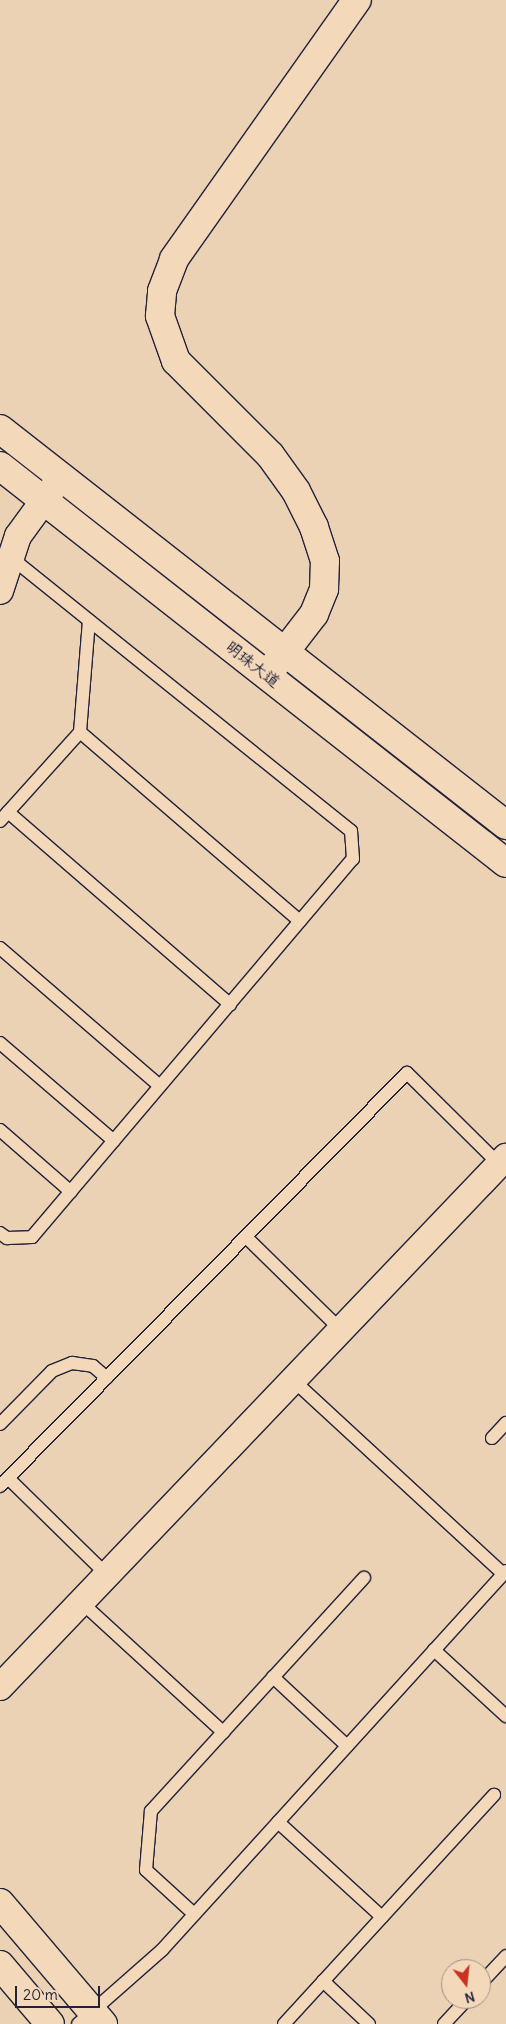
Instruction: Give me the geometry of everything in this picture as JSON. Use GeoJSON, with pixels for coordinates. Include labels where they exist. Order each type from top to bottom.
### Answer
{"type":"FeatureCollection","features":[{"type":"Feature","properties":{"kind":"main road"},"geometry":{"type":"LineString","coordinates":[[267,675],[314,614],[324,589],[325,561],[314,526],[296,491],[270,455],[176,361],[160,316],[162,291],[174,259],[357,0]]}},
{"type":"Feature","properties":{"kind":"main road","name":"明珠大道"},"geometry":{"type":"LineString","coordinates":[[0,429],[506,825]]}},
{"type":"Feature","properties":{"kind":"main road","name":"明珠大道"},"geometry":{"type":"LineString","coordinates":[[0,466],[506,863]]}},
{"type":"Feature","properties":{"kind":"main road"},"geometry":{"type":"LineString","coordinates":[[0,1903],[91,2020]]}},
{"type":"Feature","properties":{"kind":"main road"},"geometry":{"type":"LineString","coordinates":[[0,1965],[50,2024]]}},
{"type":"Feature","properties":{"kind":"street"},"geometry":{"type":"LineString","coordinates":[[0,591],[18,536],[60,476]]}},
{"type":"Feature","properties":{"kind":"street"},"geometry":{"type":"LineString","coordinates":[[0,1687],[503,1161]]}},
{"type":"Feature","properties":{"kind":"lane"},"geometry":{"type":"LineString","coordinates":[[0,1232],[6,1238],[32,1237],[353,859],[351,831],[11,558]]}},
{"type":"Feature","properties":{"kind":"lane"},"geometry":{"type":"LineString","coordinates":[[89,620],[80,732],[4,817],[230,1004]]}},
{"type":"Feature","properties":{"kind":"lane"},"geometry":{"type":"LineString","coordinates":[[80,732],[300,921]]}},
{"type":"Feature","properties":{"kind":"lane"},"geometry":{"type":"LineString","coordinates":[[0,948],[160,1086]]}},
{"type":"Feature","properties":{"kind":"lane"},"geometry":{"type":"LineString","coordinates":[[0,1043],[114,1141]]}},
{"type":"Feature","properties":{"kind":"lane"},"geometry":{"type":"LineString","coordinates":[[107,1575],[4,1482],[407,1074],[503,1161]]}},
{"type":"Feature","properties":{"kind":"lane"},"geometry":{"type":"LineString","coordinates":[[0,1130],[71,1192]]}},
{"type":"Feature","properties":{"kind":"lane"},"geometry":{"type":"LineString","coordinates":[[246,1237],[341,1330]]}},
{"type":"Feature","properties":{"kind":"lane"},"geometry":{"type":"LineString","coordinates":[[0,1424],[52,1371],[72,1363],[93,1366],[107,1378]]}},
{"type":"Feature","properties":{"kind":"lane"},"geometry":{"type":"LineString","coordinates":[[91,2020],[162,1950],[504,1573],[293,1380]]}},
{"type":"Feature","properties":{"kind":"lane"},"geometry":{"type":"LineString","coordinates":[[492,1438],[506,1423]]}},
{"type":"Feature","properties":{"kind":"lane"},"geometry":{"type":"LineString","coordinates":[[194,1914],[146,1870],[150,1812],[364,1578]]}},
{"type":"Feature","properties":{"kind":"lane"},"geometry":{"type":"LineString","coordinates":[[81,1602],[223,1732]]}},
{"type":"Feature","properties":{"kind":"lane"},"geometry":{"type":"LineString","coordinates":[[434,1650],[506,1716]]}},
{"type":"Feature","properties":{"kind":"lane"},"geometry":{"type":"LineString","coordinates":[[273,1677],[347,1746]]}},
{"type":"Feature","properties":{"kind":"lane"},"geometry":{"type":"LineString","coordinates":[[284,2024],[494,1795]]}},
{"type":"Feature","properties":{"kind":"lane"},"geometry":{"type":"LineString","coordinates":[[278,1822],[382,1918]]}},
{"type":"Feature","properties":{"kind":"lane"},"geometry":{"type":"LineString","coordinates":[[491,1972],[506,1956]]}},
{"type":"Feature","properties":{"kind":"lane"},"geometry":{"type":"LineString","coordinates":[[323,1982],[369,2024]]}},
{"type":"Feature","properties":{"kind":"lane"},"geometry":{"type":"LineString","coordinates":[[444,2024],[457,2009]]}}]}
